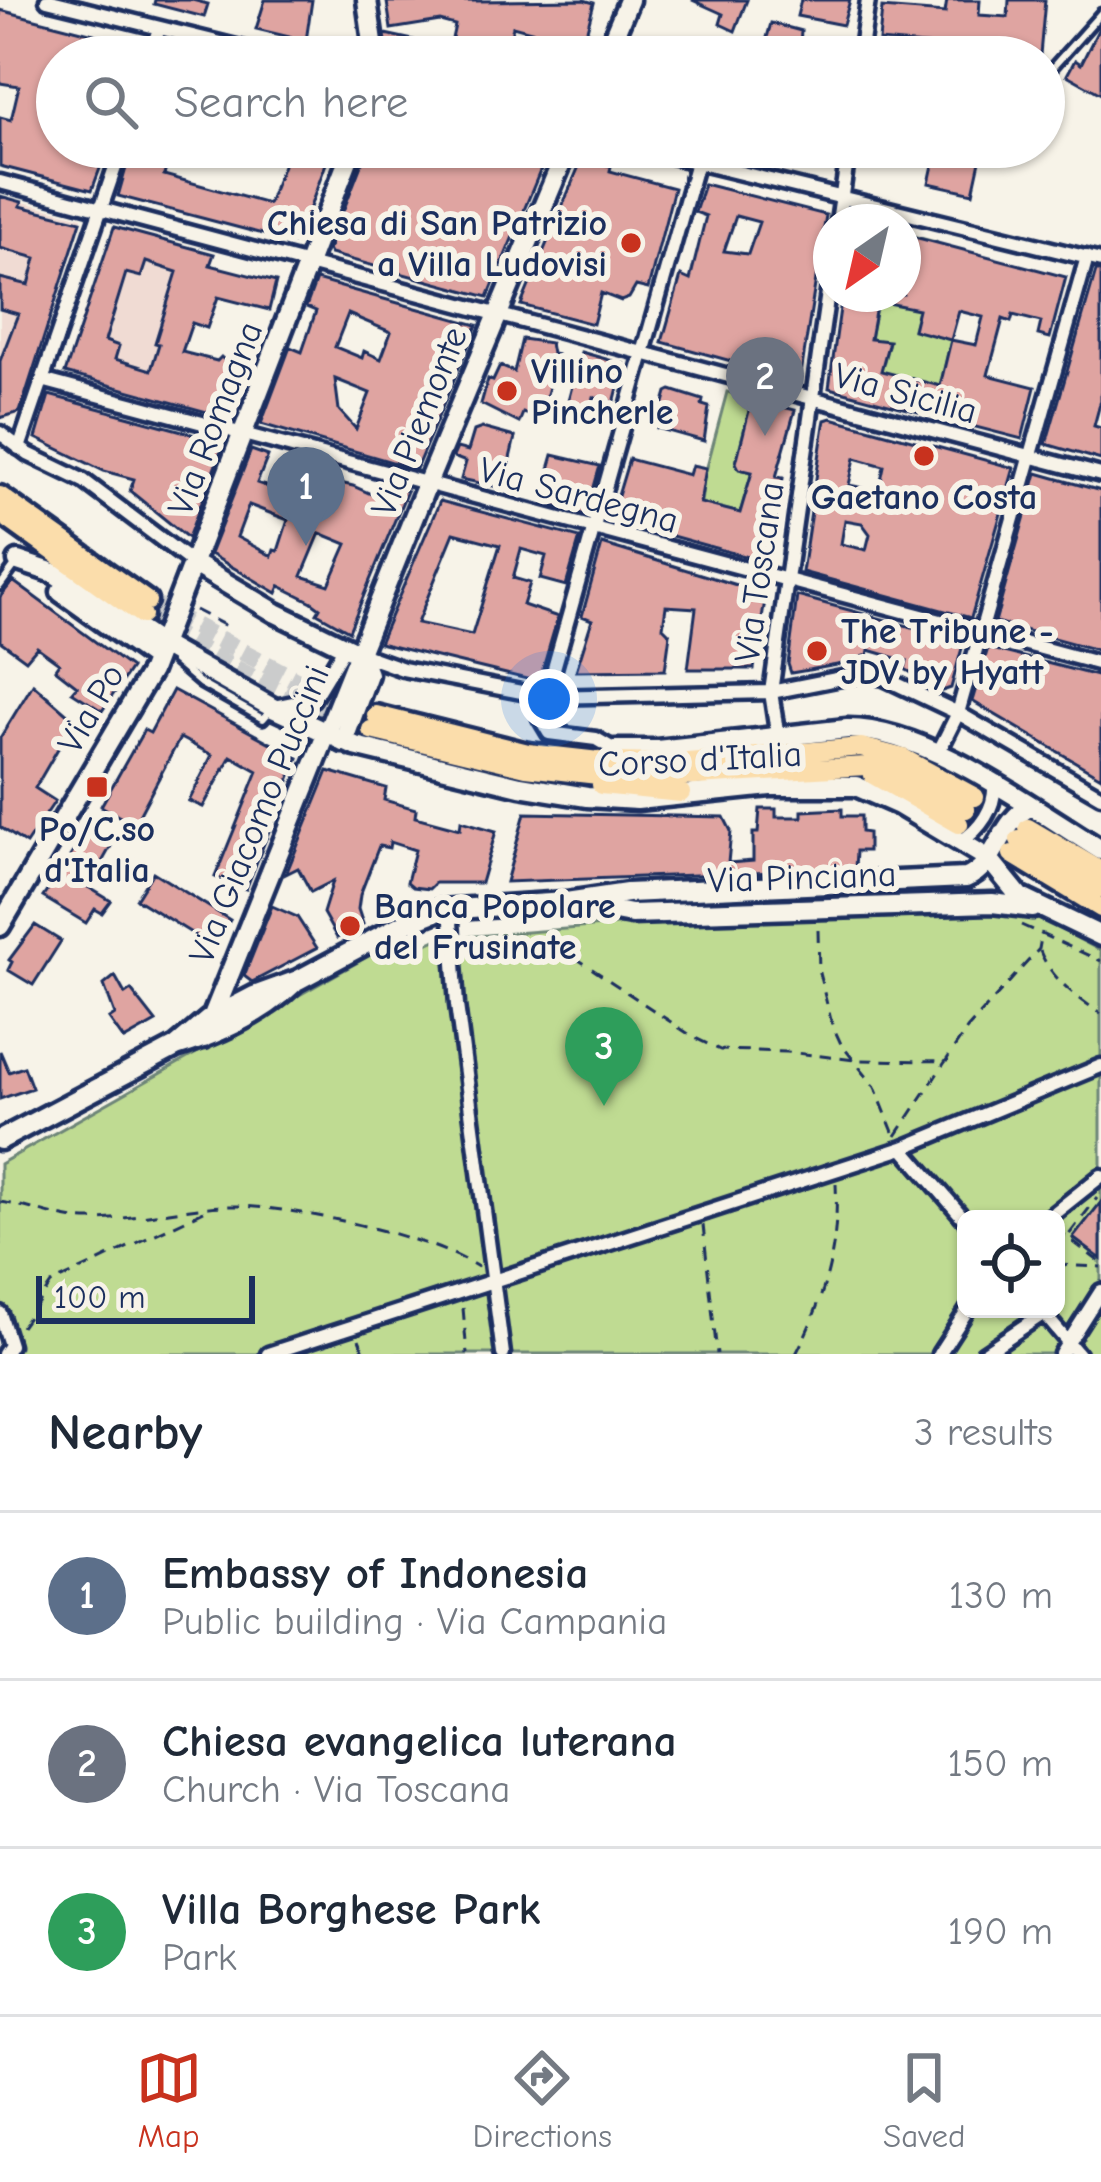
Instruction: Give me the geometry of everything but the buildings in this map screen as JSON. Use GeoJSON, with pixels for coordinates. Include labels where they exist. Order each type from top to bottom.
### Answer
{"type":"FeatureCollection","features":[{"type":"Feature","properties":{"kind":"main road"},"geometry":{"type":"LineString","coordinates":[[0,496],[144,608],[0,518]]}},
{"type":"Feature","properties":{"kind":"main road","name":"Corso d'Italia"},"geometry":{"type":"LineString","coordinates":[[373,723],[528,753],[608,762],[676,763],[840,746],[877,749],[913,762],[965,818],[846,765],[666,777],[526,766],[373,723]]}},
{"type":"Feature","properties":{"kind":"main road"},"geometry":{"type":"LineString","coordinates":[[473,741],[615,749]]}},
{"type":"Feature","properties":{"kind":"main road"},"geometry":{"type":"LineString","coordinates":[[657,750],[737,758]]}},
{"type":"Feature","properties":{"kind":"main road"},"geometry":{"type":"LineString","coordinates":[[526,766],[606,786],[681,793]]}},
{"type":"Feature","properties":{"kind":"main road"},"geometry":{"type":"LineString","coordinates":[[1020,841],[1101,871]]}},
{"type":"Feature","properties":{"kind":"main road"},"geometry":{"type":"LineString","coordinates":[[1020,841],[1101,887]]}},
{"type":"Feature","properties":{"kind":"main road"},"geometry":{"type":"LineString","coordinates":[[1020,841],[1101,908]]}},
{"type":"Feature","properties":{"kind":"street"},"geometry":{"type":"LineString","coordinates":[[367,0],[372,36]]}},
{"type":"Feature","properties":{"kind":"street"},"geometry":{"type":"LineString","coordinates":[[614,36],[629,0]]}},
{"type":"Feature","properties":{"kind":"street"},"geometry":{"type":"LineString","coordinates":[[864,36],[868,0]]}},
{"type":"Feature","properties":{"kind":"street"},"geometry":{"type":"LineString","coordinates":[[53,1],[192,36]]}},
{"type":"Feature","properties":{"kind":"street"},"geometry":{"type":"LineString","coordinates":[[157,36],[159,28]]}},
{"type":"Feature","properties":{"kind":"street"},"geometry":{"type":"LineString","coordinates":[[19,448],[115,168]]}},
{"type":"Feature","properties":{"kind":"street","name":"Via Romagna"},"geometry":{"type":"LineString","coordinates":[[158,651],[345,168]]}},
{"type":"Feature","properties":{"kind":"street","name":"Via Piemonte"},"geometry":{"type":"LineString","coordinates":[[352,651],[559,168]]}},
{"type":"Feature","properties":{"kind":"street"},"geometry":{"type":"LineString","coordinates":[[615,749],[596,739],[547,731],[540,720],[695,168]]}},
{"type":"Feature","properties":{"kind":"street"},"geometry":{"type":"LineString","coordinates":[[721,168],[1094,259],[1030,456],[958,713],[937,755]]}},
{"type":"Feature","properties":{"kind":"street"},"geometry":{"type":"LineString","coordinates":[[841,204],[846,168]]}},
{"type":"Feature","properties":{"kind":"street","name":"Via Sicilia"},"geometry":{"type":"LineString","coordinates":[[0,182],[1101,475]]}},
{"type":"Feature","properties":{"kind":"street","name":"Via Toscana"},"geometry":{"type":"LineString","coordinates":[[778,738],[771,692],[825,312]]}},
{"type":"Feature","properties":{"kind":"street","name":"Via Sardegna"},"geometry":{"type":"LineString","coordinates":[[42,380],[1101,664]]}},
{"type":"Feature","properties":{"kind":"street"},"geometry":{"type":"LineString","coordinates":[[0,433],[84,481],[194,564],[276,614],[352,651],[403,669],[547,697],[771,692],[862,674],[884,678],[958,713],[1101,796]]}},
{"type":"Feature","properties":{"kind":"street","name":"Corso d'Italia"},"geometry":{"type":"LineString","coordinates":[[0,547],[158,651],[335,739],[386,756],[565,794],[637,800],[770,786],[856,786],[899,805],[965,818],[1014,892],[1101,937]]}},
{"type":"Feature","properties":{"kind":"street","name":"Via Po"},"geometry":{"type":"LineString","coordinates":[[0,926],[158,651]]}},
{"type":"Feature","properties":{"kind":"street"},"geometry":{"type":"LineString","coordinates":[[273,708],[313,699],[352,651]]}},
{"type":"Feature","properties":{"kind":"street","name":"Via Giacomo Puccini"},"geometry":{"type":"LineString","coordinates":[[206,1029],[335,739],[352,651]]}},
{"type":"Feature","properties":{"kind":"street","name":"Corso d'Italia"},"geometry":{"type":"LineString","coordinates":[[615,749],[657,750],[867,729],[901,738],[994,784],[1101,850]]}},
{"type":"Feature","properties":{"kind":"street"},"geometry":{"type":"LineString","coordinates":[[965,818],[976,830],[992,805],[994,784]]}},
{"type":"Feature","properties":{"kind":"street"},"geometry":{"type":"LineString","coordinates":[[989,859],[1017,815],[1030,807]]}},
{"type":"Feature","properties":{"kind":"street","name":"Via Pinciana"},"geometry":{"type":"LineString","coordinates":[[0,1140],[176,1047],[260,993],[298,980],[417,918],[450,908],[566,902],[627,893],[961,879],[978,873],[989,859]]}},
{"type":"Feature","properties":{"kind":"street","name":"Via Pinciana"},"geometry":{"type":"LineString","coordinates":[[566,902],[631,914],[992,903],[1041,909]]}},
{"type":"Feature","properties":{"kind":"street"},"geometry":{"type":"LineString","coordinates":[[450,908],[503,1354]]}},
{"type":"Feature","properties":{"kind":"street"},"geometry":{"type":"LineString","coordinates":[[268,1354],[903,1148],[1101,1066]]}},
{"type":"Feature","properties":{"kind":"street"},"geometry":{"type":"LineString","coordinates":[[903,1148],[957,1211]]}},
{"type":"Feature","properties":{"kind":"street"},"geometry":{"type":"LineString","coordinates":[[1058,1210],[1101,1176]]}},
{"type":"Feature","properties":{"kind":"street"},"geometry":{"type":"LineString","coordinates":[[1047,1318],[1069,1350],[1101,1291]]}},
{"type":"Feature","properties":{"kind":"street"},"geometry":{"type":"LineString","coordinates":[[0,1313],[4,1350]]}},
{"type":"Feature","properties":{"kind":"street"},"geometry":{"type":"LineString","coordinates":[[939,1354],[962,1318]]}},
{"type":"Feature","properties":{"kind":"street"},"geometry":{"type":"LineString","coordinates":[[982,1354],[1032,1318]]}},
{"type":"Feature","properties":{"kind":"lane"},"geometry":{"type":"LineString","coordinates":[[1065,53],[1101,13]]}},
{"type":"Feature","properties":{"kind":"lane"},"geometry":{"type":"LineString","coordinates":[[0,586],[18,561]]}},
{"type":"Feature","properties":{"kind":"path"},"geometry":{"type":"LineString","coordinates":[[177,601],[226,626]]}},
{"type":"Feature","properties":{"kind":"path"},"geometry":{"type":"LineString","coordinates":[[1021,925],[1101,961]]}},
{"type":"Feature","properties":{"kind":"path"},"geometry":{"type":"LineString","coordinates":[[818,930],[825,1002],[841,1044],[875,1087],[903,1148]]}},
{"type":"Feature","properties":{"kind":"path"},"geometry":{"type":"LineString","coordinates":[[894,1134],[967,1029],[1039,949],[1042,932]]}},
{"type":"Feature","properties":{"kind":"path"},"geometry":{"type":"LineString","coordinates":[[473,956],[502,947],[553,949],[580,960],[720,1050],[949,1061]]}},
{"type":"Feature","properties":{"kind":"path"},"geometry":{"type":"LineString","coordinates":[[1039,949],[1046,965],[1073,995],[1101,1014]]}},
{"type":"Feature","properties":{"kind":"path"},"geometry":{"type":"LineString","coordinates":[[796,1354],[833,1264],[836,1170]]}},
{"type":"Feature","properties":{"kind":"path"},"geometry":{"type":"LineString","coordinates":[[1065,1241],[1097,1198]]}},
{"type":"Feature","properties":{"kind":"path"},"geometry":{"type":"LineString","coordinates":[[0,1202],[86,1221],[257,1208],[364,1226],[458,1255],[494,1282]]}},
{"type":"Feature","properties":{"kind":"path"},"geometry":{"type":"LineString","coordinates":[[4,1350],[51,1284],[208,1210]]}},
{"type":"Feature","properties":{"kind":"path"},"geometry":{"type":"LineString","coordinates":[[701,1214],[717,1354]]}},
{"type":"Feature","properties":{"kind":"path"},"geometry":{"type":"LineString","coordinates":[[1065,1236],[1101,1265]]}},
{"type":"Feature","properties":{"kind":"path"},"geometry":{"type":"LineString","coordinates":[[1065,1265],[1101,1265]]}},
{"type":"Feature","properties":{"kind":"path"},"geometry":{"type":"LineString","coordinates":[[467,1354],[469,1290]]}},
{"type":"Feature","properties":{"kind":"path"},"geometry":{"type":"LineString","coordinates":[[354,1326],[364,1354]]}},
{"type":"Feature","properties":{"kind":"shaded area"},"geometry":{"type":"Polygon","coordinates":[[[0,196],[82,217],[20,415],[4,419],[0,416],[0,196]]]}},
{"type":"Feature","properties":{"kind":"shaded area"},"geometry":{"type":"Polygon","coordinates":[[[114,227],[214,254],[166,401],[65,373],[114,227]]]}},
{"type":"Feature","properties":{"kind":"green space"},"geometry":{"type":"Polygon","coordinates":[[[921,238],[936,242],[921,299],[921,238]]]}},
{"type":"Feature","properties":{"kind":"green space"},"geometry":{"type":"Polygon","coordinates":[[[875,312],[917,312],[913,329],[951,340],[940,386],[870,369],[873,359],[884,361],[889,342],[870,339],[875,312]]]}},
{"type":"Feature","properties":{"kind":"green space"},"geometry":{"type":"Polygon","coordinates":[[[727,392],[752,399],[736,462],[739,469],[752,472],[740,513],[701,503],[727,392]]]}},
{"type":"Feature","properties":{"kind":"green space"},"geometry":{"type":"Polygon","coordinates":[[[860,906],[1024,910],[1101,951],[1101,1354],[0,1354],[0,1164],[395,941],[400,956],[438,939],[860,906]]]}},
{"type":"Feature","properties":{"kind":"tunnel"},"geometry":{"type":"LineString","coordinates":[[147,601],[326,696],[376,715]]}},
{"type":"Feature","properties":{"kind":"tunnel"},"geometry":{"type":"LineString","coordinates":[[142,615],[282,693],[371,730]]}},
{"type":"Feature","properties":{"kind":"tunnel"},"geometry":{"type":"LineString","coordinates":[[966,809],[1019,840]]}},
{"type":"Feature","properties":{"kind":"place","name":"Chiesa di San Patrizio a Villa Ludovisi"},"geometry":{"type":"Point","coordinates":[631,243]}},
{"type":"Feature","properties":{"kind":"place","name":"Villino Pincherle"},"geometry":{"type":"Point","coordinates":[507,391]}},
{"type":"Feature","properties":{"kind":"place","name":"Chiesa evangelica luterana"},"geometry":{"type":"Point","coordinates":[765,436]}},
{"type":"Feature","properties":{"kind":"place","name":"Gaetano Costa"},"geometry":{"type":"Point","coordinates":[924,456]}},
{"type":"Feature","properties":{"kind":"place","name":"Embassy of Indonesia"},"geometry":{"type":"Point","coordinates":[306,546]}},
{"type":"Feature","properties":{"kind":"place","name":"The Tribune - JDV by Hyatt"},"geometry":{"type":"Point","coordinates":[817,651]}},
{"type":"Feature","properties":{"kind":"place","name":"Po/C.so d'Italia"},"geometry":{"type":"Point","coordinates":[97,787]}},
{"type":"Feature","properties":{"kind":"place","name":"Banca Popolare del Frusinate"},"geometry":{"type":"Point","coordinates":[350,926]}},
{"type":"Feature","properties":{"kind":"place","name":"Villa Borghese Park"},"geometry":{"type":"Point","coordinates":[604,1106]}}]}
